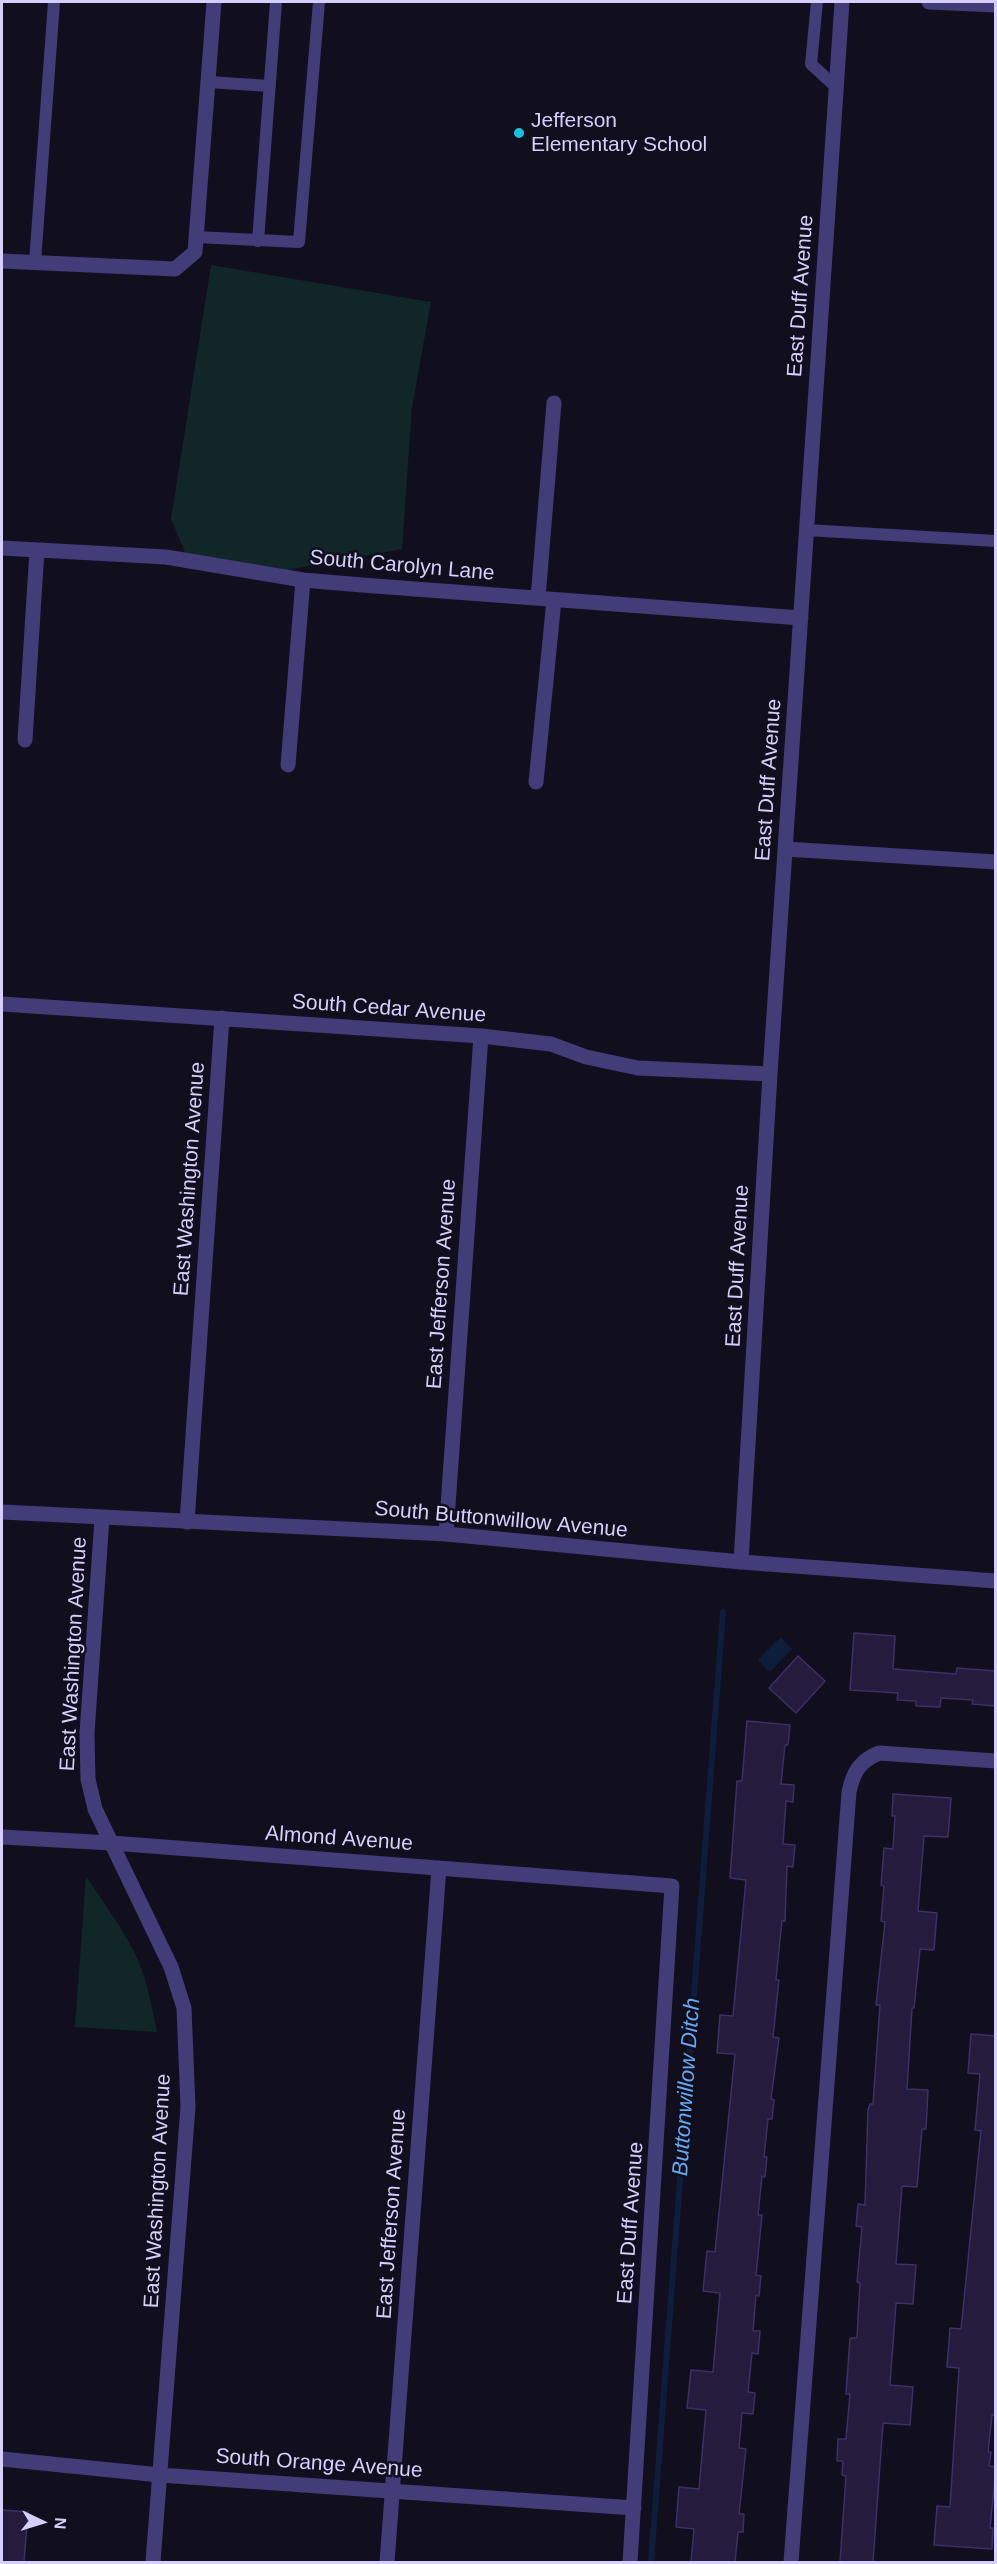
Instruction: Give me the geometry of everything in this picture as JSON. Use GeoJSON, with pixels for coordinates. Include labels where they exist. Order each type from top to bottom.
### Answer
{"type":"FeatureCollection","features":[{"type":"Feature","properties":{"kind":"street"},"geometry":{"type":"LineString","coordinates":[[2,261],[175,269],[196,245],[214,2]]}},
{"type":"Feature","properties":{"kind":"street","name":"East Duff Avenue"},"geometry":{"type":"LineString","coordinates":[[741,1563],[770,1074],[842,2]]}},
{"type":"Feature","properties":{"kind":"street"},"geometry":{"type":"LineString","coordinates":[[929,2],[996,5]]}},
{"type":"Feature","properties":{"kind":"street"},"geometry":{"type":"LineString","coordinates":[[538,598],[554,403]]}},
{"type":"Feature","properties":{"kind":"street","name":"South Carolyn Lane"},"geometry":{"type":"LineString","coordinates":[[2,548],[166,557],[303,580],[801,618]]}},
{"type":"Feature","properties":{"kind":"street"},"geometry":{"type":"LineString","coordinates":[[25,740],[37,550]]}},
{"type":"Feature","properties":{"kind":"street"},"geometry":{"type":"LineString","coordinates":[[288,765],[303,580]]}},
{"type":"Feature","properties":{"kind":"street"},"geometry":{"type":"LineString","coordinates":[[536,782],[554,600]]}},
{"type":"Feature","properties":{"kind":"street"},"geometry":{"type":"LineString","coordinates":[[785,849],[996,862]]}},
{"type":"Feature","properties":{"kind":"street","name":"South Cedar Avenue"},"geometry":{"type":"LineString","coordinates":[[2,1004],[481,1036],[552,1044],[585,1057],[638,1068],[770,1074]]}},
{"type":"Feature","properties":{"kind":"street","name":"East Washington Avenue"},"geometry":{"type":"LineString","coordinates":[[187,1522],[222,1018]]}},
{"type":"Feature","properties":{"kind":"street","name":"East Jefferson Avenue"},"geometry":{"type":"LineString","coordinates":[[446,1534],[481,1036]]}},
{"type":"Feature","properties":{"kind":"street","name":"South Buttonwillow Avenue"},"geometry":{"type":"LineString","coordinates":[[2,1512],[446,1534],[741,1563],[996,1581]]}},
{"type":"Feature","properties":{"kind":"street","name":"East Washington Avenue"},"geometry":{"type":"LineString","coordinates":[[102,1518],[87,1733],[88,1767],[95,1809],[171,1967],[184,2008],[188,2107],[153,2562]]}},
{"type":"Feature","properties":{"kind":"street"},"geometry":{"type":"LineString","coordinates":[[791,2562],[849,1792],[852,1778],[867,1758],[879,1753],[996,1761]]}},
{"type":"Feature","properties":{"kind":"street","name":"Almond Avenue"},"geometry":{"type":"LineString","coordinates":[[2,1837],[112,1843],[672,1886]]}},
{"type":"Feature","properties":{"kind":"street","name":"East Jefferson Avenue"},"geometry":{"type":"LineString","coordinates":[[387,2562],[439,1868]]}},
{"type":"Feature","properties":{"kind":"street","name":"East Duff Avenue"},"geometry":{"type":"LineString","coordinates":[[630,2562],[672,1886]]}},
{"type":"Feature","properties":{"kind":"street","name":"South Orange Avenue"},"geometry":{"type":"LineString","coordinates":[[2,2458],[160,2475],[634,2508]]}},
{"type":"Feature","properties":{"kind":"lane"},"geometry":{"type":"LineString","coordinates":[[35,262],[54,2]]}},
{"type":"Feature","properties":{"kind":"lane"},"geometry":{"type":"LineString","coordinates":[[258,241],[276,2]]}},
{"type":"Feature","properties":{"kind":"lane"},"geometry":{"type":"LineString","coordinates":[[196,245],[258,241],[299,242],[320,2]]}},
{"type":"Feature","properties":{"kind":"lane"},"geometry":{"type":"LineString","coordinates":[[817,2],[811,64],[836,87]]}},
{"type":"Feature","properties":{"kind":"lane"},"geometry":{"type":"LineString","coordinates":[[208,82],[270,86]]}},
{"type":"Feature","properties":{"kind":"lane"},"geometry":{"type":"LineString","coordinates":[[806,530],[996,541]]}},
{"type":"Feature","properties":{"kind":"green space"},"geometry":{"type":"Polygon","coordinates":[[[211,265],[431,302],[412,407],[402,549],[255,576],[187,557],[171,519],[211,265]]]}},
{"type":"Feature","properties":{"kind":"green space"},"geometry":{"type":"Polygon","coordinates":[[[86,1876],[120,1927],[138,1960],[147,1987],[157,2032],[75,2027],[86,1876]]]}},
{"type":"Feature","properties":{"kind":"water"},"geometry":{"type":"Polygon","coordinates":[[[781,1637],[792,1649],[770,1672],[758,1660],[781,1637]]]}},
{"type":"Feature","properties":{"kind":"building"},"geometry":{"type":"Polygon","coordinates":[[[854,1633],[895,1636],[893,1669],[956,1674],[957,1668],[996,1671],[996,1706],[972,1704],[973,1700],[941,1698],[940,1707],[916,1706],[916,1701],[897,1700],[898,1693],[850,1690],[854,1633]]]}},
{"type":"Feature","properties":{"kind":"building"},"geometry":{"type":"Polygon","coordinates":[[[798,1656],[825,1681],[796,1713],[769,1688],[798,1656]]]}},
{"type":"Feature","properties":{"kind":"building"},"geometry":{"type":"Polygon","coordinates":[[[747,1721],[790,1725],[788,1745],[785,1745],[781,1784],[794,1785],[793,1802],[786,1801],[783,1844],[795,1845],[793,1867],[787,1866],[785,1921],[782,1921],[776,1980],[779,1980],[773,2037],[779,2038],[771,2099],[774,2100],[772,2119],[768,2119],[764,2157],[767,2157],[765,2177],[762,2176],[758,2215],[762,2215],[756,2275],[761,2276],[759,2296],[756,2295],[753,2331],[760,2331],[758,2354],[752,2353],[748,2392],[755,2393],[753,2414],[742,2413],[739,2448],[746,2449],[739,2514],[744,2514],[743,2532],[738,2532],[735,2562],[691,2562],[694,2529],[676,2527],[679,2487],[699,2489],[706,2410],[687,2408],[691,2370],[713,2372],[720,2293],[703,2291],[707,2251],[715,2252],[735,2054],[717,2053],[720,2015],[733,2016],[746,1880],[730,1878],[737,1781],[742,1781],[747,1721]]]}},
{"type":"Feature","properties":{"kind":"building"},"geometry":{"type":"Polygon","coordinates":[[[893,1794],[951,1798],[948,1837],[924,1836],[918,1911],[937,1913],[934,1950],[920,1949],[914,2008],[912,2008],[907,2089],[928,2090],[926,2129],[922,2129],[917,2187],[902,2186],[896,2264],[916,2265],[913,2304],[896,2303],[890,2385],[913,2387],[910,2425],[883,2423],[873,2562],[840,2562],[846,2476],[842,2475],[843,2461],[837,2461],[838,2439],[846,2439],[850,2394],[846,2394],[850,2338],[857,2338],[860,2283],[857,2282],[862,2227],[856,2226],[858,2204],[865,2205],[868,2110],[870,2104],[873,2104],[880,2005],[876,2005],[885,1922],[881,1921],[884,1886],[881,1885],[884,1848],[893,1849],[895,1816],[892,1816],[893,1794]]]}},
{"type":"Feature","properties":{"kind":"building"},"geometry":{"type":"Polygon","coordinates":[[[971,2034],[996,2036],[996,2415],[992,2415],[988,2452],[991,2452],[989,2466],[996,2467],[990,2528],[993,2528],[992,2549],[934,2545],[937,2506],[950,2507],[959,2368],[947,2367],[950,2328],[961,2329],[981,2131],[975,2130],[980,2074],[968,2073],[971,2034]]]}},
{"type":"Feature","properties":{"kind":"building"},"geometry":{"type":"Polygon","coordinates":[[[2,2510],[28,2512],[24,2562],[2,2562],[2,2510]]]}},
{"type":"Feature","properties":{"kind":"waterway","name":"Buttonwillow Ditch"},"geometry":{"type":"LineString","coordinates":[[651,2562],[723,1612]]}},
{"type":"Feature","properties":{"kind":"place","name":"Jefferson Elementary School"},"geometry":{"type":"Point","coordinates":[519,133]}}]}
